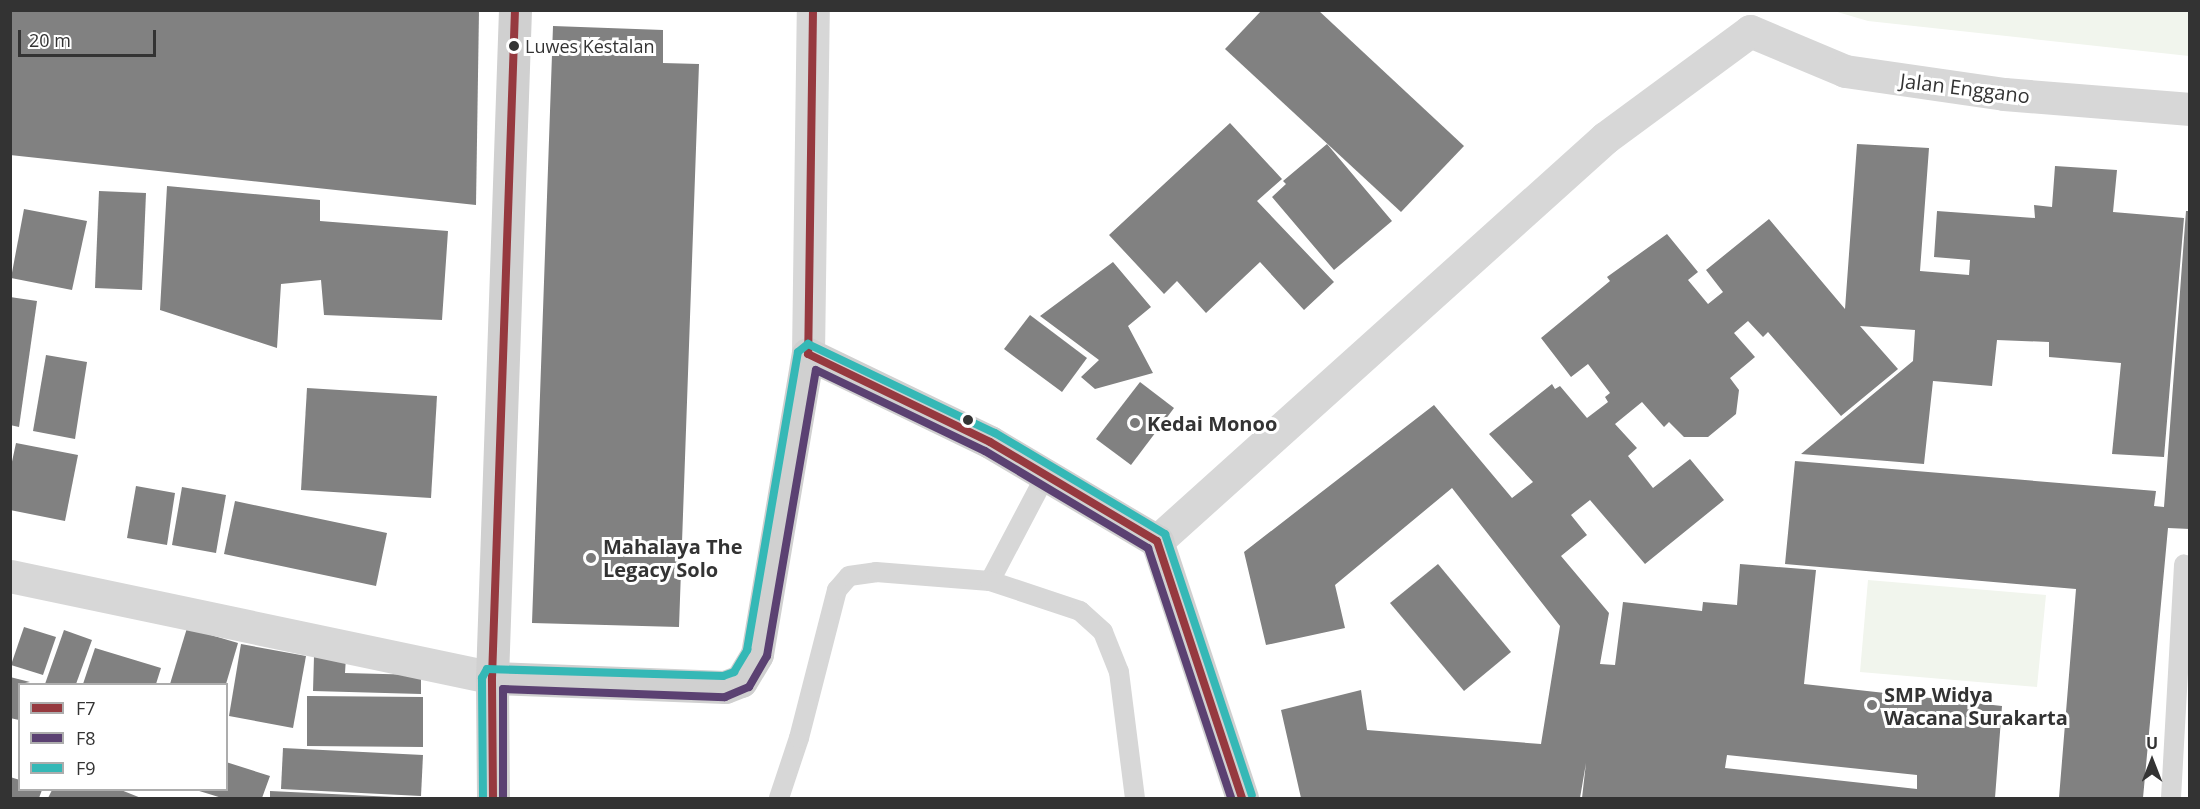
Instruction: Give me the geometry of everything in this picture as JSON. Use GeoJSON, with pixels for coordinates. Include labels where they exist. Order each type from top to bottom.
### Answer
{"type":"FeatureCollection","features":[{"type":"Feature","properties":{"kind":"street"},"geometry":{"type":"LineString","coordinates":[[493,798],[492,678],[515,10]]}},
{"type":"Feature","properties":{"kind":"street"},"geometry":{"type":"LineString","coordinates":[[10,576],[492,678],[725,687],[741,681],[757,654],[808,354],[813,10]]}},
{"type":"Feature","properties":{"kind":"street"},"geometry":{"type":"LineString","coordinates":[[1157,541],[1605,138],[1748,21]]}},
{"type":"Feature","properties":{"kind":"street","name":"Jalan Enggano"},"geometry":{"type":"LineString","coordinates":[[1748,21],[1845,71],[2004,94],[2190,109]]}},
{"type":"Feature","properties":{"kind":"street"},"geometry":{"type":"LineString","coordinates":[[808,354],[1047,473],[1157,541],[1242,798]]}},
{"type":"Feature","properties":{"kind":"lane"},"geometry":{"type":"LineString","coordinates":[[990,581],[1047,473]]}},
{"type":"Feature","properties":{"kind":"lane"},"geometry":{"type":"LineString","coordinates":[[2171,798],[2185,622],[2184,564]]}},
{"type":"Feature","properties":{"kind":"lane"},"geometry":{"type":"LineString","coordinates":[[778,798],[799,738],[837,590],[849,576],[876,572],[990,581],[1080,611],[1103,632],[1119,672],[1135,798]]}},
{"type":"Feature","properties":{"kind":"shaded area"},"geometry":{"type":"Polygon","coordinates":[[[1834,11],[2189,11],[2189,56],[1868,21],[1834,11]]]}},
{"type":"Feature","properties":{"kind":"shaded area"},"geometry":{"type":"Polygon","coordinates":[[[1868,580],[2046,595],[2037,687],[1860,672],[1868,580]]]}},
{"type":"Feature","properties":{"kind":"building","name":"Luwes Kestalan"},"geometry":{"type":"Polygon","coordinates":[[[10,10],[479,10],[476,205],[10,155],[10,10]]]}},
{"type":"Feature","properties":{"kind":"building"},"geometry":{"type":"Polygon","coordinates":[[[1262,10],[1318,10],[1464,146],[1401,212],[1225,49],[1262,10]]]}},
{"type":"Feature","properties":{"kind":"building"},"geometry":{"type":"Polygon","coordinates":[[[553,26],[663,30],[663,63],[699,64],[679,627],[532,623],[553,26]]]}},
{"type":"Feature","properties":{"kind":"building"},"geometry":{"type":"Polygon","coordinates":[[[1230,123],[1282,179],[1257,201],[1334,282],[1304,310],[1260,262],[1206,313],[1177,281],[1164,294],[1109,235],[1230,123]]]}},
{"type":"Feature","properties":{"kind":"building"},"geometry":{"type":"Polygon","coordinates":[[[1327,144],[1392,221],[1334,270],[1272,197],[1286,184],[1283,181],[1327,144]]]}},
{"type":"Feature","properties":{"kind":"building"},"geometry":{"type":"Polygon","coordinates":[[[1857,144],[1929,148],[1920,271],[1969,275],[1970,260],[1934,257],[1937,211],[2035,218],[2034,205],[2052,207],[2055,166],[2117,170],[2113,212],[2184,218],[2164,457],[2112,454],[2121,363],[2049,357],[2049,342],[1997,340],[1992,386],[1933,381],[1924,464],[1801,454],[1913,361],[1915,330],[1860,326],[1898,369],[1841,416],[1768,332],[1763,337],[1748,321],[1734,333],[1755,357],[1730,378],[1739,390],[1736,414],[1708,437],[1684,437],[1669,422],[1664,427],[1642,402],[1615,424],[1637,448],[1628,456],[1653,488],[1690,459],[1724,500],[1645,564],[1590,500],[1571,515],[1587,535],[1561,556],[1609,613],[1600,664],[1615,665],[1623,602],[1702,611],[1703,602],[1737,605],[1740,564],[1816,570],[1804,684],[2002,706],[1995,798],[1582,798],[1586,763],[1580,798],[1301,798],[1281,710],[1361,690],[1367,730],[1541,744],[1560,626],[1452,488],[1335,585],[1345,628],[1266,645],[1244,552],[1434,405],[1512,498],[1533,482],[1489,434],[1552,384],[1555,389],[1560,386],[1587,418],[1608,402],[1605,397],[1610,393],[1588,364],[1571,377],[1541,338],[1610,281],[1607,277],[1667,234],[1698,272],[1688,280],[1708,304],[1723,292],[1706,270],[1769,219],[1845,309],[1857,144]],[[1727,755],[1725,768],[1917,789],[1917,775],[1727,755]]]}},
{"type":"Feature","properties":{"kind":"building"},"geometry":{"type":"Polygon","coordinates":[[[167,186],[320,200],[320,221],[448,231],[442,320],[324,315],[321,280],[281,284],[277,348],[160,310],[167,186]]]}},
{"type":"Feature","properties":{"kind":"building"},"geometry":{"type":"Polygon","coordinates":[[[99,191],[146,193],[142,290],[95,288],[99,191]]]}},
{"type":"Feature","properties":{"kind":"building"},"geometry":{"type":"Polygon","coordinates":[[[24,209],[87,221],[72,290],[11,278],[24,209]]]}},
{"type":"Feature","properties":{"kind":"building"},"geometry":{"type":"Polygon","coordinates":[[[2186,211],[2190,211],[2190,529],[2168,528],[2143,798],[2059,798],[2076,589],[1785,564],[1795,461],[2156,491],[2154,506],[2164,507],[2186,211]]]}},
{"type":"Feature","properties":{"kind":"building"},"geometry":{"type":"Polygon","coordinates":[[[1113,262],[1151,307],[1128,326],[1153,373],[1095,389],[1081,377],[1099,360],[1040,316],[1113,262]]]}},
{"type":"Feature","properties":{"kind":"building"},"geometry":{"type":"Polygon","coordinates":[[[10,297],[37,301],[19,427],[10,425],[10,297]]]}},
{"type":"Feature","properties":{"kind":"building"},"geometry":{"type":"Polygon","coordinates":[[[1030,315],[1087,358],[1062,392],[1004,349],[1030,315]]]}},
{"type":"Feature","properties":{"kind":"building"},"geometry":{"type":"Polygon","coordinates":[[[46,355],[87,362],[75,439],[33,431],[46,355]]]}},
{"type":"Feature","properties":{"kind":"building","name":"Kedai Monoo"},"geometry":{"type":"Polygon","coordinates":[[[1140,382],[1174,408],[1131,465],[1096,439],[1140,382]]]}},
{"type":"Feature","properties":{"kind":"building"},"geometry":{"type":"Polygon","coordinates":[[[307,388],[437,396],[431,498],[301,490],[307,388]]]}},
{"type":"Feature","properties":{"kind":"building"},"geometry":{"type":"Polygon","coordinates":[[[16,443],[78,455],[65,521],[10,510],[10,471],[16,443]]]}},
{"type":"Feature","properties":{"kind":"building"},"geometry":{"type":"Polygon","coordinates":[[[136,486],[175,493],[167,545],[127,538],[136,486]]]}},
{"type":"Feature","properties":{"kind":"building"},"geometry":{"type":"Polygon","coordinates":[[[182,487],[226,495],[216,553],[172,545],[182,487]]]}},
{"type":"Feature","properties":{"kind":"building"},"geometry":{"type":"Polygon","coordinates":[[[235,501],[387,533],[376,586],[224,554],[235,501]]]}},
{"type":"Feature","properties":{"kind":"building"},"geometry":{"type":"Polygon","coordinates":[[[1438,564],[1511,652],[1464,691],[1390,603],[1438,564]]]}},
{"type":"Feature","properties":{"kind":"building"},"geometry":{"type":"Polygon","coordinates":[[[24,627],[56,637],[43,675],[11,665],[24,627]]]}},
{"type":"Feature","properties":{"kind":"building"},"geometry":{"type":"Polygon","coordinates":[[[187,628],[238,643],[226,683],[170,683],[187,628]]]}},
{"type":"Feature","properties":{"kind":"building"},"geometry":{"type":"Polygon","coordinates":[[[64,630],[92,640],[76,683],[45,683],[64,630]]]}},
{"type":"Feature","properties":{"kind":"building"},"geometry":{"type":"Polygon","coordinates":[[[241,644],[306,656],[293,728],[229,716],[241,644]]]}},
{"type":"Feature","properties":{"kind":"building"},"geometry":{"type":"Polygon","coordinates":[[[95,648],[161,668],[156,683],[83,683],[95,648]]]}},
{"type":"Feature","properties":{"kind":"building"},"geometry":{"type":"Polygon","coordinates":[[[314,656],[346,657],[345,673],[421,675],[421,694],[313,691],[314,656]]]}},
{"type":"Feature","properties":{"kind":"building"},"geometry":{"type":"Polygon","coordinates":[[[10,677],[30,682],[18,683],[18,720],[10,718],[10,677]]]}},
{"type":"Feature","properties":{"kind":"building"},"geometry":{"type":"Polygon","coordinates":[[[307,696],[423,697],[423,747],[307,746],[307,696]]]}},
{"type":"Feature","properties":{"kind":"building"},"geometry":{"type":"Polygon","coordinates":[[[283,748],[423,755],[421,796],[281,789],[283,748]]]}},
{"type":"Feature","properties":{"kind":"building"},"geometry":{"type":"Polygon","coordinates":[[[228,763],[270,776],[262,798],[222,798],[199,791],[228,791],[228,763]]]}},
{"type":"Feature","properties":{"kind":"building"},"geometry":{"type":"Polygon","coordinates":[[[10,777],[18,779],[18,791],[42,791],[39,798],[10,798],[10,777]]]}},
{"type":"Feature","properties":{"kind":"building"},"geometry":{"type":"Polygon","coordinates":[[[52,791],[124,791],[141,798],[48,798],[52,791]]]}},
{"type":"Feature","properties":{"kind":"building"},"geometry":{"type":"Polygon","coordinates":[[[270,791],[394,797],[394,798],[270,798],[270,791]]]}},
{"type":"Feature","properties":{"kind":"transit line","name":"F7"},"geometry":{"type":"LineString","coordinates":[[493,798],[492,678],[515,10]]}},
{"type":"Feature","properties":{"kind":"transit line","name":"F7"},"geometry":{"type":"LineString","coordinates":[[813,10],[808,354],[990,442],[1157,541],[1242,798]]}},
{"type":"Feature","properties":{"kind":"transit line","name":"F9"},"geometry":{"type":"LineString","coordinates":[[483,798],[482,678],[487,669],[723,676],[734,672],[747,650],[798,352],[808,344],[995,433],[1165,534],[1252,795]]}},
{"type":"Feature","properties":{"kind":"transit line","name":"F8"},"geometry":{"type":"LineString","coordinates":[[503,798],[503,689],[725,697],[749,687],[767,656],[816,370],[985,451],[1148,548],[1231,798]]}},
{"type":"Feature","properties":{"kind":"place","name":"Luwes Kestalan"},"geometry":{"type":"Point","coordinates":[514,46]}},
{"type":"Feature","properties":{"kind":"place","name":"Kedai Monoo"},"geometry":{"type":"Point","coordinates":[1135,423]}},
{"type":"Feature","properties":{"kind":"place","name":"Mahalaya The Legacy Solo"},"geometry":{"type":"Point","coordinates":[591,558]}},
{"type":"Feature","properties":{"kind":"place","name":"SMP Widya Wacana Surakarta"},"geometry":{"type":"Point","coordinates":[1872,705]}}]}
